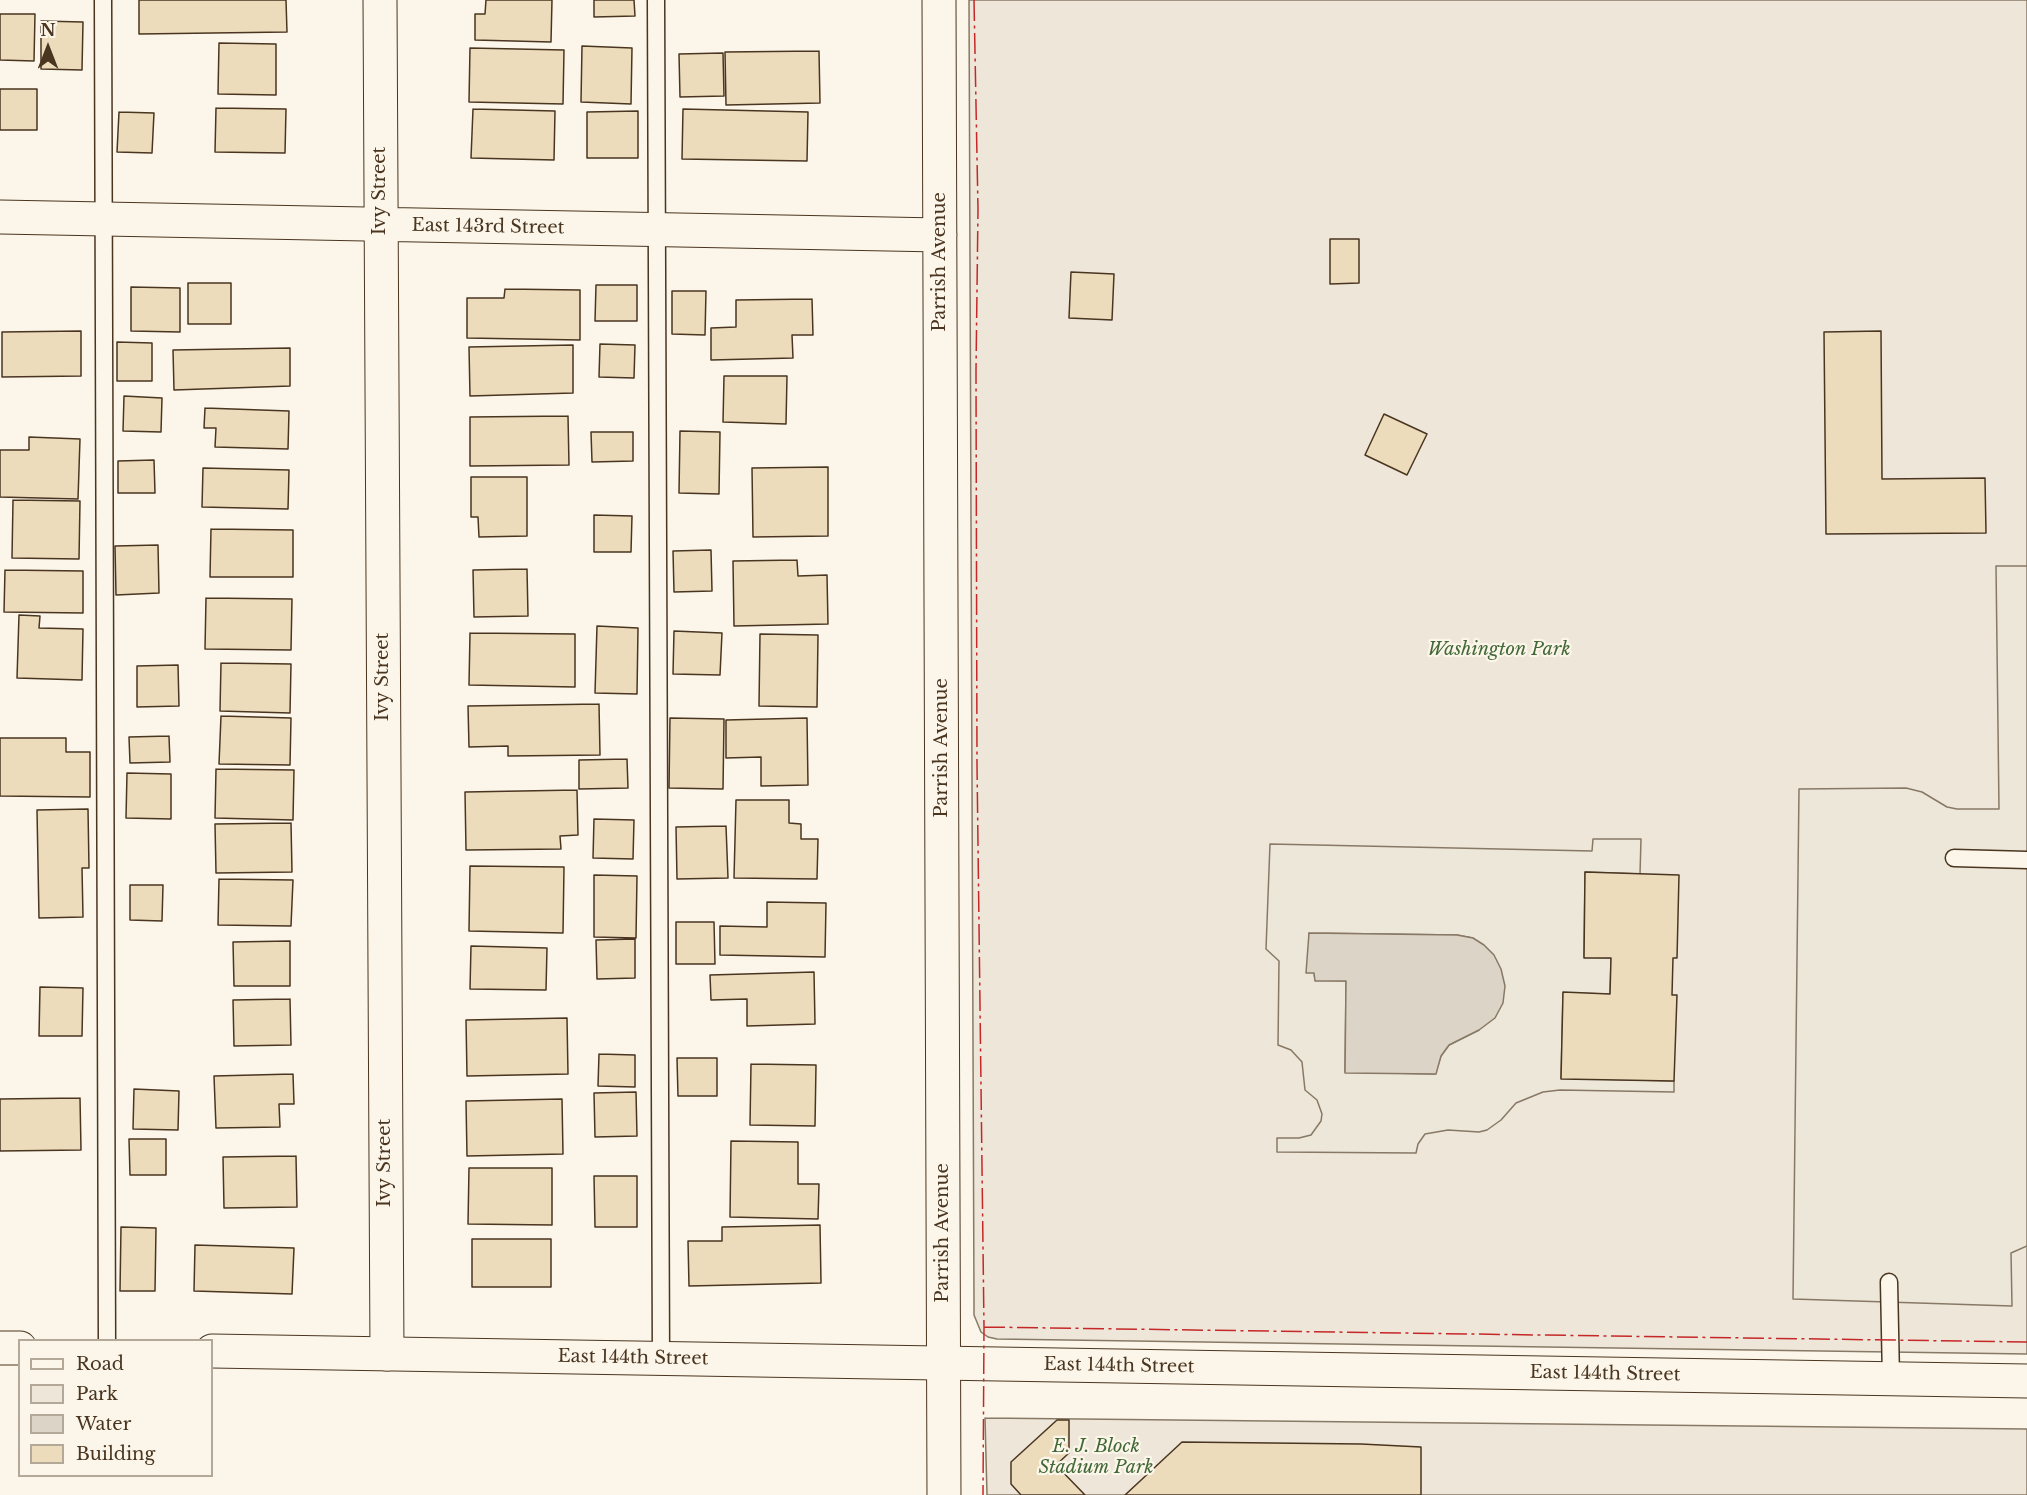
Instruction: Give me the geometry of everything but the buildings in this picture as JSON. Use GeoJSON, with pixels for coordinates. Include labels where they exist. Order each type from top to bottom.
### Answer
{"type":"FeatureCollection","features":[{"type":"Feature","properties":{"kind":"street","name":"Ivy Street"},"geometry":{"type":"LineString","coordinates":[[380,0],[387,1354]]}},
{"type":"Feature","properties":{"kind":"street","name":"Parrish Avenue"},"geometry":{"type":"LineString","coordinates":[[939,0],[944,1495]]}},
{"type":"Feature","properties":{"kind":"street","name":"East 143rd Street"},"geometry":{"type":"LineString","coordinates":[[0,217],[940,235]]}},
{"type":"Feature","properties":{"kind":"street"},"geometry":{"type":"LineString","coordinates":[[0,1348],[18,1348]]}},
{"type":"Feature","properties":{"kind":"street","name":"East 144th Street"},"geometry":{"type":"LineString","coordinates":[[213,1351],[2027,1381]]}},
{"type":"Feature","properties":{"kind":"lane"},"geometry":{"type":"LineString","coordinates":[[103,0],[107,1339]]}},
{"type":"Feature","properties":{"kind":"lane"},"geometry":{"type":"LineString","coordinates":[[656,0],[661,1359]]}},
{"type":"Feature","properties":{"kind":"lane"},"geometry":{"type":"LineString","coordinates":[[1954,858],[2027,860]]}},
{"type":"Feature","properties":{"kind":"lane"},"geometry":{"type":"LineString","coordinates":[[1889,1282],[1892,1379]]}},
{"type":"Feature","properties":{"kind":"green space","name":"Washington Park"},"geometry":{"type":"Polygon","coordinates":[[[969,0],[2027,0],[2027,1354],[997,1339],[981,1332],[974,1315],[969,0]]]}},
{"type":"Feature","properties":{"kind":"green space","name":"E. J. Block Stadium Park"},"geometry":{"type":"Polygon","coordinates":[[[985,1418],[2027,1429],[2027,1495],[987,1495],[985,1418]]]}},
{"type":"Feature","properties":{"kind":"shaded area"},"geometry":{"type":"Polygon","coordinates":[[[1996,566],[2027,566],[2027,1246],[2011,1253],[2012,1306],[1793,1299],[1799,789],[1906,788],[1922,792],[1947,807],[1999,809],[1996,566]]]}},
{"type":"Feature","properties":{"kind":"shaded area"},"geometry":{"type":"Polygon","coordinates":[[[1593,839],[1641,839],[1640,874],[1585,872],[1584,957],[1611,958],[1610,994],[1563,993],[1561,1078],[1674,1081],[1674,1092],[1560,1090],[1543,1092],[1516,1103],[1501,1120],[1487,1130],[1479,1132],[1448,1130],[1425,1134],[1418,1144],[1416,1153],[1277,1152],[1277,1138],[1299,1138],[1311,1135],[1321,1121],[1322,1114],[1317,1100],[1305,1090],[1302,1062],[1291,1050],[1278,1045],[1279,961],[1266,949],[1270,844],[1592,851],[1593,839]],[[1309,933],[1315,980],[1346,981],[1345,1072],[1435,1074],[1441,1056],[1449,1045],[1479,1030],[1473,938],[1457,935],[1309,933]]]}},
{"type":"Feature","properties":{"kind":"water"},"geometry":{"type":"Polygon","coordinates":[[[1309,933],[1457,935],[1473,938],[1494,955],[1501,969],[1505,986],[1503,1003],[1495,1018],[1479,1030],[1449,1045],[1441,1056],[1436,1074],[1345,1073],[1346,981],[1315,981],[1314,973],[1306,973],[1309,933]]]}},
{"type":"Feature","properties":{"kind":"power"},"geometry":{"type":"LineString","coordinates":[[974,0],[978,209],[977,764],[984,1327],[983,1495]]}},
{"type":"Feature","properties":{"kind":"power"},"geometry":{"type":"LineString","coordinates":[[984,1327],[2027,1342]]}}]}
